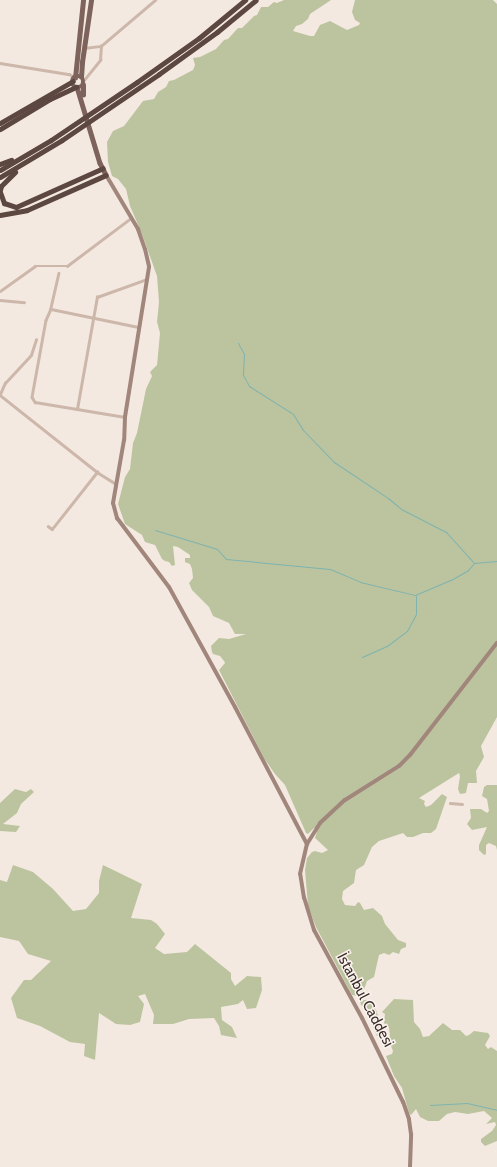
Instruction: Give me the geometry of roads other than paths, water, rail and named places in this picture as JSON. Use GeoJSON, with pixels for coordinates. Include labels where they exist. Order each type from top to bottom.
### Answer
{"type":"FeatureCollection","features":[{"type":"Feature","properties":{"kind":"highway"},"geometry":{"type":"LineString","coordinates":[[0,170],[63,132],[199,38],[246,0]]}},
{"type":"Feature","properties":{"kind":"highway"},"geometry":{"type":"LineString","coordinates":[[103,168],[16,207],[4,202],[0,191],[1,186],[8,177],[32,159],[159,74],[217,32],[256,0]]}},
{"type":"Feature","properties":{"kind":"highway"},"geometry":{"type":"LineString","coordinates":[[0,122],[74,79]]}},
{"type":"Feature","properties":{"kind":"highway"},"geometry":{"type":"LineString","coordinates":[[0,128],[50,99],[76,87]]}},
{"type":"Feature","properties":{"kind":"highway"},"geometry":{"type":"LineString","coordinates":[[0,164],[29,153]]}},
{"type":"Feature","properties":{"kind":"highway"},"geometry":{"type":"LineString","coordinates":[[0,177],[32,159]]}},
{"type":"Feature","properties":{"kind":"highway"},"geometry":{"type":"LineString","coordinates":[[0,215],[26,210],[106,175]]}},
{"type":"Feature","properties":{"kind":"main road"},"geometry":{"type":"LineString","coordinates":[[83,0],[74,79],[81,96],[95,145],[106,175]]}},
{"type":"Feature","properties":{"kind":"main road"},"geometry":{"type":"LineString","coordinates":[[81,96],[84,48],[91,0]]}},
{"type":"Feature","properties":{"kind":"main road"},"geometry":{"type":"LineString","coordinates":[[74,79],[83,81]]}},
{"type":"Feature","properties":{"kind":"main road"},"geometry":{"type":"LineString","coordinates":[[76,87],[83,81]]}},
{"type":"Feature","properties":{"kind":"street"},"geometry":{"type":"LineString","coordinates":[[84,48],[100,46],[155,0]]}},
{"type":"Feature","properties":{"kind":"street"},"geometry":{"type":"LineString","coordinates":[[83,81],[100,60],[100,46]]}},
{"type":"Feature","properties":{"kind":"street"},"geometry":{"type":"LineString","coordinates":[[0,63],[69,74],[74,79]]}},
{"type":"Feature","properties":{"kind":"street"},"geometry":{"type":"LineString","coordinates":[[106,175],[132,217],[145,249],[149,267],[125,417],[124,440],[113,503],[117,518],[168,587],[235,707],[307,844]]}},
{"type":"Feature","properties":{"kind":"street"},"geometry":{"type":"LineString","coordinates":[[0,291],[35,266],[67,266],[132,217]]}},
{"type":"Feature","properties":{"kind":"street"},"geometry":{"type":"LineString","coordinates":[[59,273],[51,309],[46,320],[32,397],[35,402],[125,417]]}},
{"type":"Feature","properties":{"kind":"street"},"geometry":{"type":"LineString","coordinates":[[77,409],[97,297],[148,279]]}},
{"type":"Feature","properties":{"kind":"street"},"geometry":{"type":"LineString","coordinates":[[0,300],[24,302]]}},
{"type":"Feature","properties":{"kind":"street"},"geometry":{"type":"LineString","coordinates":[[51,309],[140,327]]}},
{"type":"Feature","properties":{"kind":"street"},"geometry":{"type":"LineString","coordinates":[[36,340],[31,355],[5,383],[0,395],[97,472],[117,484]]}},
{"type":"Feature","properties":{"kind":"street"},"geometry":{"type":"LineString","coordinates":[[48,526],[52,529],[97,472]]}},
{"type":"Feature","properties":{"kind":"street","name":"İstanbul Caddesi"},"geometry":{"type":"LineString","coordinates":[[410,1167],[411,1134],[409,1119],[403,1102],[362,1018],[314,930],[304,898],[300,874],[307,844],[320,823],[345,800],[399,766],[410,755],[497,643]]}},
{"type":"Feature","properties":{"kind":"street"},"geometry":{"type":"LineString","coordinates":[[450,803],[462,804]]}},
{"type":"Feature","properties":{"kind":"waterway"},"geometry":{"type":"LineString","coordinates":[[238,343],[244,354],[243,375],[249,386],[293,414],[303,430],[334,462],[388,498],[401,509],[446,532],[474,563],[497,561]]}},
{"type":"Feature","properties":{"kind":"waterway"},"geometry":{"type":"LineString","coordinates":[[155,530],[217,549],[226,559],[330,569],[360,582],[415,595],[451,580],[468,570],[474,563]]}},
{"type":"Feature","properties":{"kind":"waterway"},"geometry":{"type":"LineString","coordinates":[[362,657],[387,646],[407,631],[416,614],[416,596]]}},
{"type":"Feature","properties":{"kind":"waterway"},"geometry":{"type":"LineString","coordinates":[[430,1105],[467,1103],[497,1110]]}}]}
